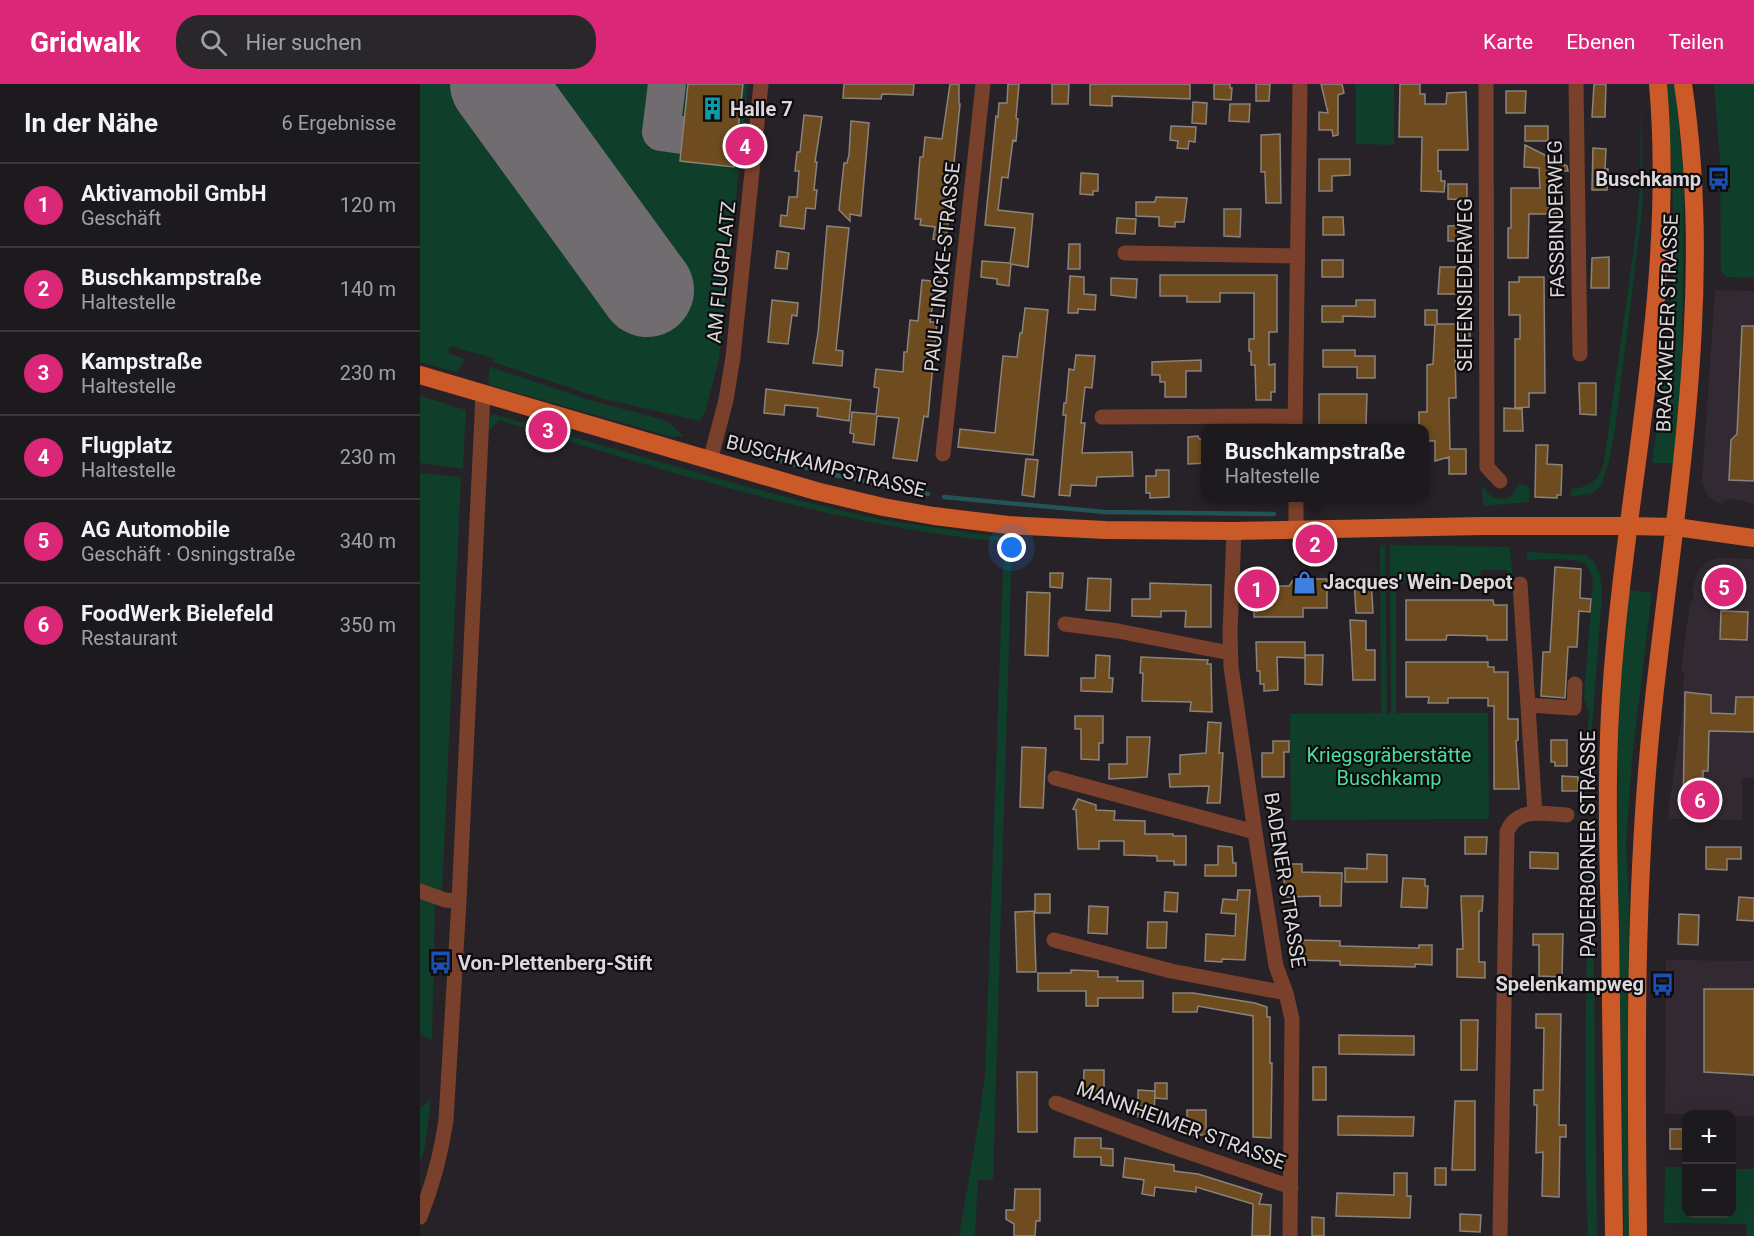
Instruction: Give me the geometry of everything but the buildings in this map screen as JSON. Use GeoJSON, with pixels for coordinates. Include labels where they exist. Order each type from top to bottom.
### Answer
{"type":"FeatureCollection","features":[{"type":"Feature","properties":{"kind":"main road","name":"BRACKWEDER STRASSE"},"geometry":{"type":"LineString","coordinates":[[1629,526],[1659,268],[1662,183],[1658,84]]}},
{"type":"Feature","properties":{"kind":"main road","name":"BRACKWEDER STRASSE"},"geometry":{"type":"LineString","coordinates":[[1676,527],[1686,439],[1694,285],[1693,188],[1683,84]]}},
{"type":"Feature","properties":{"kind":"main road","name":"BUSCHKAMPSTRASSE"},"geometry":{"type":"LineString","coordinates":[[420,375],[816,491],[934,516],[1057,528],[1234,531],[1482,526],[1676,527],[1754,538]]}},
{"type":"Feature","properties":{"kind":"main road","name":"PADERBORNER STRASSE"},"geometry":{"type":"LineString","coordinates":[[1614,1236],[1608,793],[1611,698],[1629,526]]}},
{"type":"Feature","properties":{"kind":"main road"},"geometry":{"type":"LineString","coordinates":[[1638,1236],[1637,1108],[1643,831],[1653,709],[1676,527]]}},
{"type":"Feature","properties":{"kind":"street","name":"AM FLUGPLATZ"},"geometry":{"type":"LineString","coordinates":[[710,461],[726,400],[733,357],[761,84]]}},
{"type":"Feature","properties":{"kind":"street","name":"PAUL-LINCKE-STRASSE"},"geometry":{"type":"LineString","coordinates":[[943,454],[983,84]]}},
{"type":"Feature","properties":{"kind":"street"},"geometry":{"type":"LineString","coordinates":[[1102,417],[1295,422],[1300,84]]}},
{"type":"Feature","properties":{"kind":"street","name":"SEIFENSIEDERWEG"},"geometry":{"type":"LineString","coordinates":[[1486,84],[1487,467],[1500,481]]}},
{"type":"Feature","properties":{"kind":"street","name":"FASSBINDERWEG"},"geometry":{"type":"LineString","coordinates":[[1576,84],[1580,354]]}},
{"type":"Feature","properties":{"kind":"street"},"geometry":{"type":"LineString","coordinates":[[1125,253],[1296,256]]}},
{"type":"Feature","properties":{"kind":"street"},"geometry":{"type":"LineString","coordinates":[[420,1217],[434,1182],[442,1151],[446,1120],[459,901],[483,394]]}},
{"type":"Feature","properties":{"kind":"street"},"geometry":{"type":"LineString","coordinates":[[1296,502],[1296,530]]}},
{"type":"Feature","properties":{"kind":"street","name":"BADENER STRASSE"},"geometry":{"type":"LineString","coordinates":[[1234,531],[1230,653],[1276,966],[1292,1019],[1290,1236]]}},
{"type":"Feature","properties":{"kind":"street"},"geometry":{"type":"LineString","coordinates":[[1520,584],[1535,813]]}},
{"type":"Feature","properties":{"kind":"street"},"geometry":{"type":"LineString","coordinates":[[1065,624],[1118,631],[1230,653]]}},
{"type":"Feature","properties":{"kind":"street"},"geometry":{"type":"LineString","coordinates":[[1528,705],[1574,708],[1575,684]]}},
{"type":"Feature","properties":{"kind":"street"},"geometry":{"type":"LineString","coordinates":[[1054,778],[1255,832]]}},
{"type":"Feature","properties":{"kind":"street"},"geometry":{"type":"LineString","coordinates":[[1500,1236],[1507,837],[1509,827],[1517,817],[1535,813],[1567,815]]}},
{"type":"Feature","properties":{"kind":"street"},"geometry":{"type":"LineString","coordinates":[[420,891],[445,900],[459,901]]}},
{"type":"Feature","properties":{"kind":"street"},"geometry":{"type":"LineString","coordinates":[[1054,940],[1172,971],[1286,993]]}},
{"type":"Feature","properties":{"kind":"street","name":"MANNHEIMER STRASSE"},"geometry":{"type":"LineString","coordinates":[[1056,1102],[1173,1147],[1291,1186]]}},
{"type":"Feature","properties":{"kind":"shaded area"},"geometry":{"type":"Polygon","coordinates":[[[1715,290],[1754,291],[1754,504],[1729,498],[1722,504],[1717,502],[1708,496],[1702,482],[1715,290]]]}},
{"type":"Feature","properties":{"kind":"shaded area"},"geometry":{"type":"Polygon","coordinates":[[[1719,558],[1754,559],[1754,778],[1742,778],[1742,820],[1669,819],[1682,716],[1684,673],[1682,662],[1690,602],[1693,601],[1694,593],[1692,592],[1698,571],[1709,561],[1719,558]]]}},
{"type":"Feature","properties":{"kind":"shaded area"},"geometry":{"type":"Polygon","coordinates":[[[1666,960],[1754,961],[1754,1116],[1736,1116],[1736,1110],[1682,1110],[1682,1114],[1665,1114],[1666,960]]]}},
{"type":"Feature","properties":{"kind":"green space"},"geometry":{"type":"Polygon","coordinates":[[[420,84],[748,84],[719,359],[705,413],[699,421],[600,398],[493,362],[493,358],[450,346],[448,353],[465,359],[458,371],[420,362],[420,84]]]}},
{"type":"Feature","properties":{"kind":"green space"},"geometry":{"type":"Polygon","coordinates":[[[1354,84],[1394,84],[1394,145],[1356,144],[1354,84]]]}},
{"type":"Feature","properties":{"kind":"green space"},"geometry":{"type":"Polygon","coordinates":[[[1666,84],[1675,84],[1684,182],[1682,363],[1675,463],[1652,463],[1668,340],[1673,267],[1673,198],[1666,84]]]}},
{"type":"Feature","properties":{"kind":"green space"},"geometry":{"type":"Polygon","coordinates":[[[1714,84],[1754,84],[1754,278],[1727,277],[1721,272],[1720,161],[1714,84]]]}},
{"type":"Feature","properties":{"kind":"green space"},"geometry":{"type":"Polygon","coordinates":[[[1641,97],[1642,213],[1615,429],[1609,461],[1601,486],[1593,493],[1571,497],[1571,489],[1593,482],[1604,462],[1636,232],[1640,186],[1641,97]]]}},
{"type":"Feature","properties":{"kind":"green space"},"geometry":{"type":"Polygon","coordinates":[[[490,367],[589,400],[665,420],[684,436],[672,437],[490,385],[488,379],[490,367]]]}},
{"type":"Feature","properties":{"kind":"green space"},"geometry":{"type":"Polygon","coordinates":[[[420,396],[466,410],[463,469],[420,463],[420,396]]]}},
{"type":"Feature","properties":{"kind":"green space"},"geometry":{"type":"Polygon","coordinates":[[[493,414],[814,504],[884,520],[1000,537],[1004,541],[1012,542],[993,1180],[978,1180],[975,1236],[959,1236],[985,1075],[1004,542],[876,523],[812,509],[685,476],[499,420],[489,431],[490,417],[493,414]]]}},
{"type":"Feature","properties":{"kind":"green space"},"geometry":{"type":"Polygon","coordinates":[[[420,473],[461,477],[442,892],[420,885],[420,473]]]}},
{"type":"Feature","properties":{"kind":"green space"},"geometry":{"type":"Polygon","coordinates":[[[1482,483],[1486,492],[1497,498],[1511,496],[1519,484],[1529,487],[1529,502],[1483,506],[1482,483]]]}},
{"type":"Feature","properties":{"kind":"green space","name":"Kriegsgräberstätte Buschkamp"},"geometry":{"type":"Polygon","coordinates":[[[1380,545],[1385,545],[1387,714],[1391,713],[1390,545],[1510,547],[1513,581],[1508,581],[1507,570],[1481,570],[1480,581],[1396,581],[1396,713],[1488,713],[1489,819],[1291,820],[1290,714],[1381,713],[1380,545]]]}},
{"type":"Feature","properties":{"kind":"green space"},"geometry":{"type":"Polygon","coordinates":[[[1527,551],[1586,555],[1597,567],[1600,577],[1602,594],[1591,742],[1584,802],[1589,713],[1584,697],[1593,581],[1585,564],[1566,560],[1527,560],[1527,551]]]}},
{"type":"Feature","properties":{"kind":"green space"},"geometry":{"type":"Polygon","coordinates":[[[1629,590],[1652,593],[1632,758],[1626,845],[1629,900],[1629,1236],[1624,1236],[1617,828],[1619,690],[1629,590]]]}},
{"type":"Feature","properties":{"kind":"green space"},"geometry":{"type":"Polygon","coordinates":[[[1583,834],[1592,876],[1593,902],[1597,1236],[1588,1236],[1586,1193],[1585,1062],[1588,889],[1583,834]]]}},
{"type":"Feature","properties":{"kind":"green space"},"geometry":{"type":"Polygon","coordinates":[[[420,895],[435,900],[432,1040],[420,1034],[420,895]]]}},
{"type":"Feature","properties":{"kind":"green space"},"geometry":{"type":"Polygon","coordinates":[[[431,1099],[425,1146],[420,1163],[420,1108],[431,1099]]]}},
{"type":"Feature","properties":{"kind":"green space"},"geometry":{"type":"Polygon","coordinates":[[[1665,1167],[1682,1167],[1682,1218],[1736,1218],[1736,1169],[1754,1169],[1754,1236],[1747,1236],[1746,1224],[1664,1223],[1665,1167]]]}},
{"type":"Feature","properties":{"kind":"waterway"},"geometry":{"type":"LineString","coordinates":[[756,455],[839,476],[928,494]]}},
{"type":"Feature","properties":{"kind":"waterway"},"geometry":{"type":"LineString","coordinates":[[944,497],[1105,512],[1274,514]]}},
{"type":"Feature","properties":{"kind":"taxiway"},"geometry":{"type":"LineString","coordinates":[[667,84],[661,132],[682,135]]}},
{"type":"Feature","properties":{"kind":"runway"},"geometry":{"type":"LineString","coordinates":[[497,84],[647,290]]}},
{"type":"Feature","properties":{"kind":"place","name":"Halle 7"},"geometry":{"type":"Point","coordinates":[712,109]}},
{"type":"Feature","properties":{"kind":"place","name":"Flugplatz"},"geometry":{"type":"Point","coordinates":[745,146]}},
{"type":"Feature","properties":{"kind":"place","name":"Buschkamp"},"geometry":{"type":"Point","coordinates":[1719,179]}},
{"type":"Feature","properties":{"kind":"place","name":"Kampstraße"},"geometry":{"type":"Point","coordinates":[548,430]}},
{"type":"Feature","properties":{"kind":"place","name":"Buschkampstraße"},"geometry":{"type":"Point","coordinates":[1315,544]}},
{"type":"Feature","properties":{"kind":"place","name":"Jacques' Wein-Depot"},"geometry":{"type":"Point","coordinates":[1305,582]}},
{"type":"Feature","properties":{"kind":"place","name":"AG Automobile"},"geometry":{"type":"Point","coordinates":[1724,587]}},
{"type":"Feature","properties":{"kind":"place","name":"Aktivamobil GmbH"},"geometry":{"type":"Point","coordinates":[1257,589]}},
{"type":"Feature","properties":{"kind":"place","name":"FoodWerk Bielefeld"},"geometry":{"type":"Point","coordinates":[1700,800]}},
{"type":"Feature","properties":{"kind":"place","name":"Von-Plettenberg-Stift"},"geometry":{"type":"Point","coordinates":[440,963]}},
{"type":"Feature","properties":{"kind":"place","name":"Spelenkampweg"},"geometry":{"type":"Point","coordinates":[1662,984]}}]}
